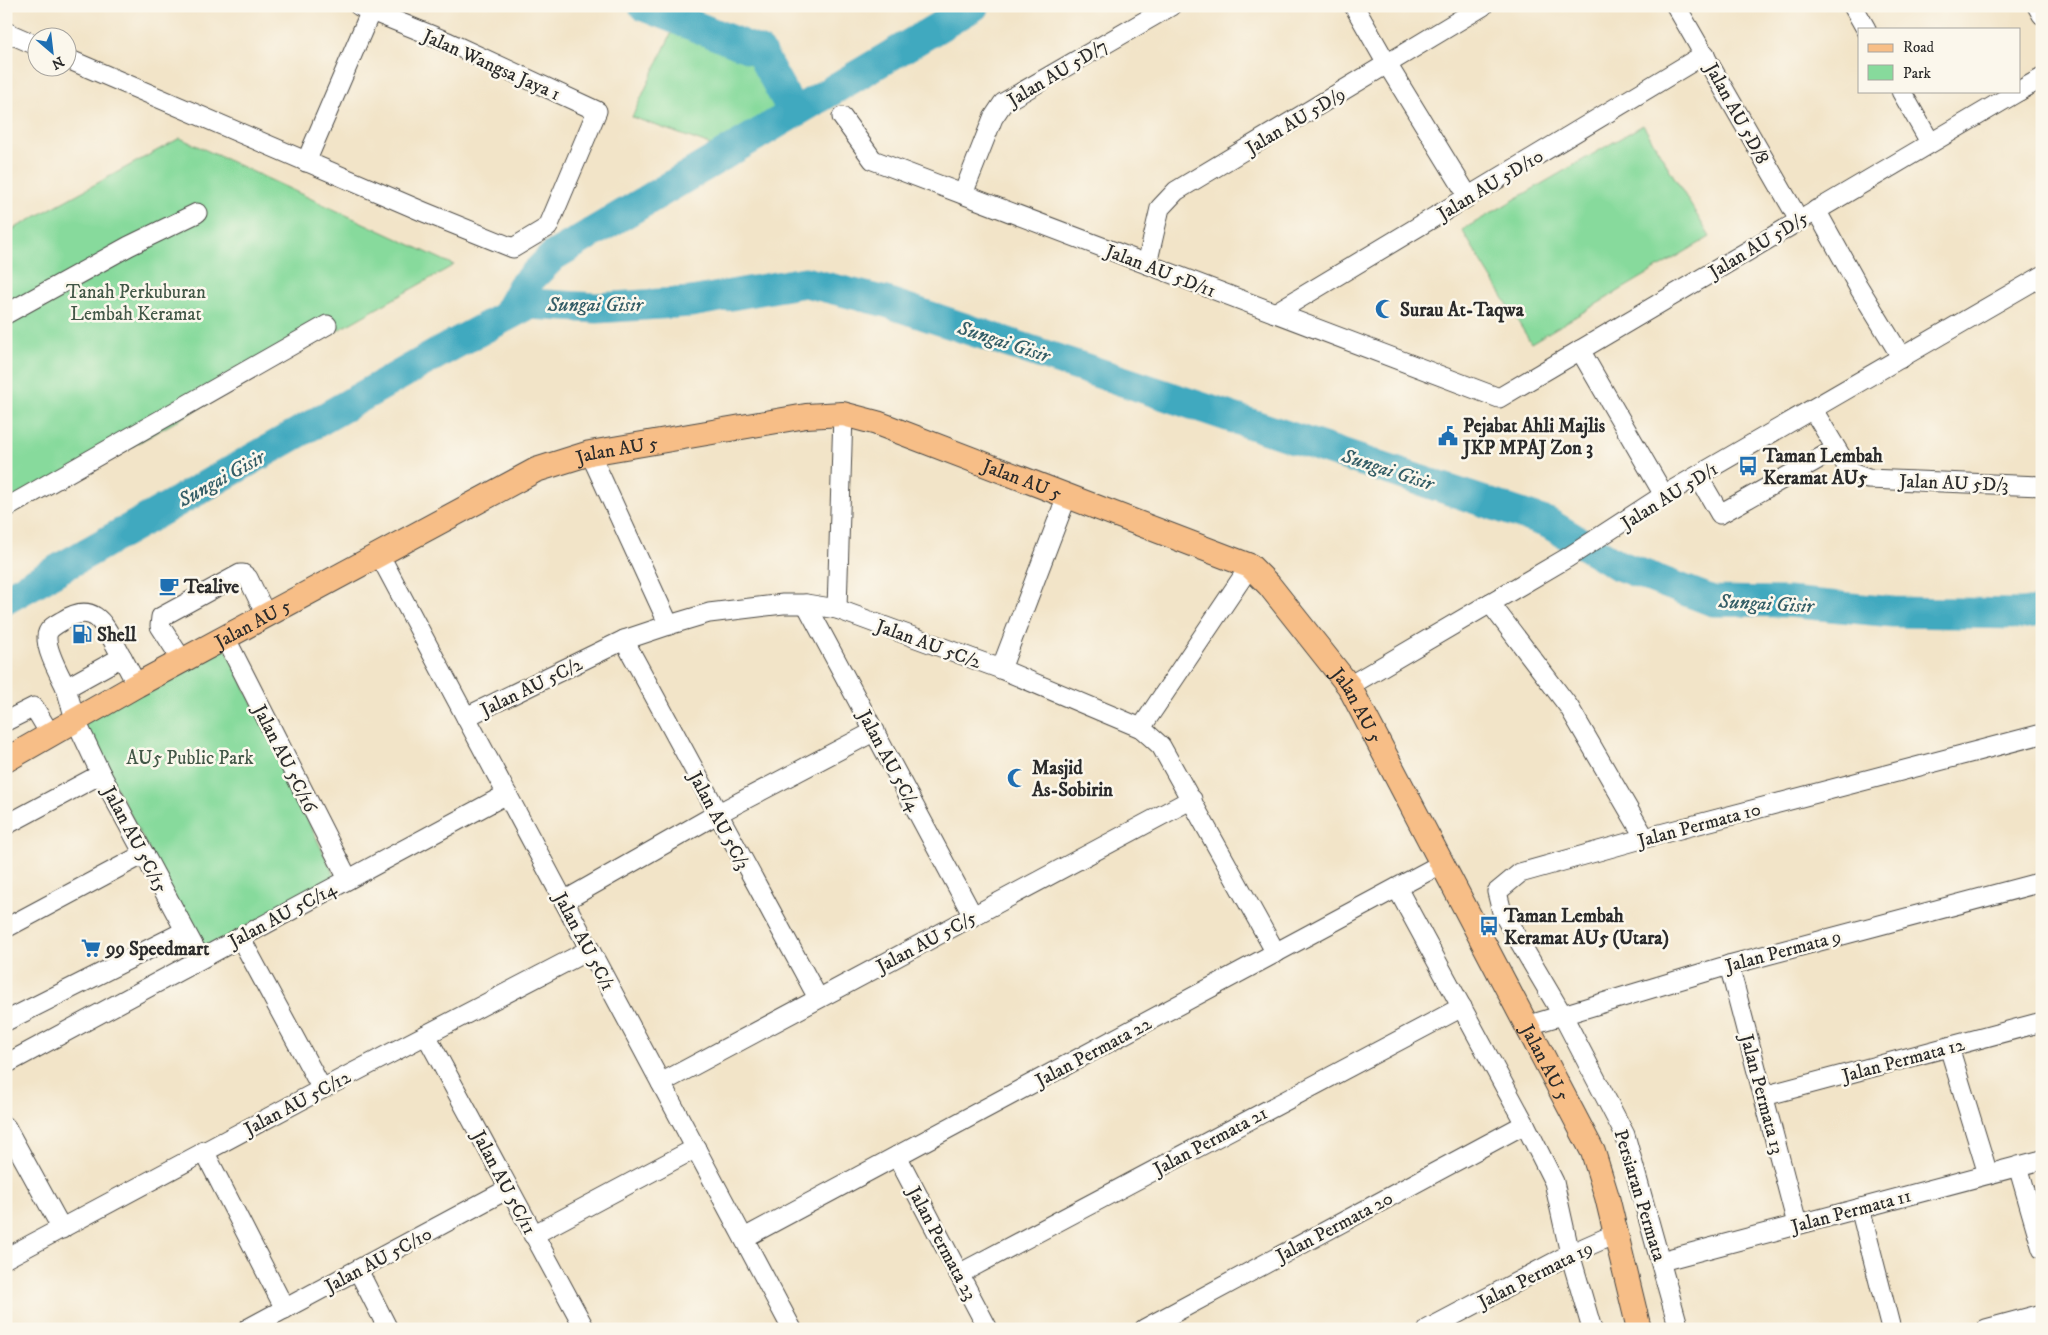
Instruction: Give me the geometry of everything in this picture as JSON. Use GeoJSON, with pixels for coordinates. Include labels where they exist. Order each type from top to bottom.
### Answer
{"type":"FeatureCollection","features":[{"type":"Feature","properties":{"kind":"main road","name":"Jalan AU 5"},"geometry":{"type":"LineString","coordinates":[[6,760],[75,719],[182,660],[536,470],[590,453],[806,416],[843,414],[877,423],[1250,566],[1269,585],[1349,686],[1593,1152],[1607,1197],[1639,1329]]}},
{"type":"Feature","properties":{"kind":"street","name":"Jalan AU 5D/7"},"geometry":{"type":"LineString","coordinates":[[963,194],[993,118],[1003,103],[1171,6]]}},
{"type":"Feature","properties":{"kind":"street"},"geometry":{"type":"LineString","coordinates":[[1354,6],[1387,64],[1468,196]]}},
{"type":"Feature","properties":{"kind":"street","name":"Jalan AU 5D/9"},"geometry":{"type":"LineString","coordinates":[[1147,264],[1160,208],[1176,191],[1483,6]]}},
{"type":"Feature","properties":{"kind":"street","name":"Jalan AU 5D/8"},"geometry":{"type":"LineString","coordinates":[[1676,6],[1799,220]]}},
{"type":"Feature","properties":{"kind":"street"},"geometry":{"type":"LineString","coordinates":[[1853,6],[1865,28]]}},
{"type":"Feature","properties":{"kind":"street"},"geometry":{"type":"LineString","coordinates":[[2037,6],[2042,15]]}},
{"type":"Feature","properties":{"kind":"street"},"geometry":{"type":"LineString","coordinates":[[78,63],[306,162],[367,8]]}},
{"type":"Feature","properties":{"kind":"street","name":"Jalan Wangsa Jaya 1"},"geometry":{"type":"LineString","coordinates":[[306,162],[513,248],[548,227],[597,111],[448,42],[367,8]]}},
{"type":"Feature","properties":{"kind":"street"},"geometry":{"type":"LineString","coordinates":[[6,32],[28,42]]}},
{"type":"Feature","properties":{"kind":"street","name":"Jalan AU 5D/10"},"geometry":{"type":"LineString","coordinates":[[1275,313],[1705,54]]}},
{"type":"Feature","properties":{"kind":"street","name":"Jalan AU 5D/5"},"geometry":{"type":"LineString","coordinates":[[2020,90],[2042,78]]}},
{"type":"Feature","properties":{"kind":"street"},"geometry":{"type":"LineString","coordinates":[[1902,92],[1930,142]]}},
{"type":"Feature","properties":{"kind":"street","name":"Jalan AU 5D/5"},"geometry":{"type":"LineString","coordinates":[[1499,398],[2017,92]]}},
{"type":"Feature","properties":{"kind":"street","name":"Jalan AU 5D/11"},"geometry":{"type":"LineString","coordinates":[[842,117],[873,160],[1499,398]]}},
{"type":"Feature","properties":{"kind":"street"},"geometry":{"type":"LineString","coordinates":[[1816,210],[1858,286],[1902,358]]}},
{"type":"Feature","properties":{"kind":"street"},"geometry":{"type":"LineString","coordinates":[[6,314],[129,246],[197,213]]}},
{"type":"Feature","properties":{"kind":"street","name":"Jalan AU 5D/1"},"geometry":{"type":"LineString","coordinates":[[1349,686],[1617,528],[1664,495],[2042,276]]}},
{"type":"Feature","properties":{"kind":"street"},"geometry":{"type":"LineString","coordinates":[[6,508],[327,325]]}},
{"type":"Feature","properties":{"kind":"street"},"geometry":{"type":"LineString","coordinates":[[1580,350],[1664,495]]}},
{"type":"Feature","properties":{"kind":"street","name":"Jalan AU 5D/3"},"geometry":{"type":"LineString","coordinates":[[1813,410],[1851,473],[1868,479],[2042,486]]}},
{"type":"Feature","properties":{"kind":"street"},"geometry":{"type":"LineString","coordinates":[[837,609],[843,414]]}},
{"type":"Feature","properties":{"kind":"street"},"geometry":{"type":"LineString","coordinates":[[1698,476],[1720,514],[1836,449]]}},
{"type":"Feature","properties":{"kind":"street"},"geometry":{"type":"LineString","coordinates":[[590,453],[669,625]]}},
{"type":"Feature","properties":{"kind":"street"},"geometry":{"type":"LineString","coordinates":[[1001,669],[1067,496]]}},
{"type":"Feature","properties":{"kind":"street","name":"Jalan AU 5C/1"},"geometry":{"type":"LineString","coordinates":[[379,554],[792,1329]]}},
{"type":"Feature","properties":{"kind":"street"},"geometry":{"type":"LineString","coordinates":[[1141,728],[1250,566]]}},
{"type":"Feature","properties":{"kind":"street"},"geometry":{"type":"LineString","coordinates":[[182,660],[160,626],[161,618],[232,578],[240,574],[248,578],[266,615]]}},
{"type":"Feature","properties":{"kind":"street"},"geometry":{"type":"LineString","coordinates":[[1490,603],[1569,707],[1645,838]]}},
{"type":"Feature","properties":{"kind":"street","name":"Jalan AU 5C/2"},"geometry":{"type":"LineString","coordinates":[[466,717],[624,640],[709,613],[783,604],[806,604],[837,609],[1001,669],[1141,728],[1161,746],[1276,953]]}},
{"type":"Feature","properties":{"kind":"street","name":"Jalan AU 5C/4"},"geometry":{"type":"LineString","coordinates":[[806,604],[973,916]]}},
{"type":"Feature","properties":{"kind":"street","name":"Jalan AU 5C/15"},"geometry":{"type":"LineString","coordinates":[[122,657],[99,618],[91,614],[73,613],[52,627],[46,636],[48,649],[66,688],[75,719],[101,774],[200,958]]}},
{"type":"Feature","properties":{"kind":"street","name":"Jalan AU 5C/16"},"geometry":{"type":"LineString","coordinates":[[225,637],[348,879]]}},
{"type":"Feature","properties":{"kind":"street","name":"Jalan AU 5C/3"},"geometry":{"type":"LineString","coordinates":[[624,640],[818,998]]}},
{"type":"Feature","properties":{"kind":"street"},"geometry":{"type":"LineString","coordinates":[[66,688],[122,657],[137,685]]}},
{"type":"Feature","properties":{"kind":"street"},"geometry":{"type":"LineString","coordinates":[[6,721],[34,707],[50,734]]}},
{"type":"Feature","properties":{"kind":"street"},"geometry":{"type":"LineString","coordinates":[[564,901],[717,814],[875,731]]}},
{"type":"Feature","properties":{"kind":"street","name":"Jalan Permata 10"},"geometry":{"type":"LineString","coordinates":[[1562,1014],[1502,912],[1497,892],[1520,873],[1645,838],[2042,734]]}},
{"type":"Feature","properties":{"kind":"street"},"geometry":{"type":"LineString","coordinates":[[6,825],[101,774]]}},
{"type":"Feature","properties":{"kind":"street","name":"Jalan AU 5C/14"},"geometry":{"type":"LineString","coordinates":[[6,1064],[240,936],[507,794]]}},
{"type":"Feature","properties":{"kind":"street","name":"Jalan AU 5C/5"},"geometry":{"type":"LineString","coordinates":[[661,1083],[1192,799]]}},
{"type":"Feature","properties":{"kind":"street"},"geometry":{"type":"LineString","coordinates":[[6,928],[144,854]]}},
{"type":"Feature","properties":{"kind":"street","name":"Jalan Permata 22"},"geometry":{"type":"LineString","coordinates":[[744,1238],[1442,864]]}},
{"type":"Feature","properties":{"kind":"street","name":"Jalan Permata 9"},"geometry":{"type":"LineString","coordinates":[[1526,1026],[1729,964],[2042,882]]}},
{"type":"Feature","properties":{"kind":"street"},"geometry":{"type":"LineString","coordinates":[[1398,888],[1525,1124],[1554,1182],[1570,1254],[1592,1329]]}},
{"type":"Feature","properties":{"kind":"street"},"geometry":{"type":"LineString","coordinates":[[6,1021],[185,931]]}},
{"type":"Feature","properties":{"kind":"street"},"geometry":{"type":"LineString","coordinates":[[240,936],[322,1089]]}},
{"type":"Feature","properties":{"kind":"street","name":"Jalan AU 5C/12"},"geometry":{"type":"LineString","coordinates":[[6,1258],[204,1151],[589,950]]}},
{"type":"Feature","properties":{"kind":"street","name":"Jalan Permata 13"},"geometry":{"type":"LineString","coordinates":[[1729,964],[1797,1224]]}},
{"type":"Feature","properties":{"kind":"street","name":"Jalan Permata 21"},"geometry":{"type":"LineString","coordinates":[[959,1274],[1462,1007]]}},
{"type":"Feature","properties":{"kind":"street","name":"Persiaran Permata"},"geometry":{"type":"LineString","coordinates":[[1562,1014],[1626,1135],[1679,1329]]}},
{"type":"Feature","properties":{"kind":"street","name":"Jalan Permata 12"},"geometry":{"type":"LineString","coordinates":[[1764,1096],[2042,1022]]}},
{"type":"Feature","properties":{"kind":"street","name":"Jalan AU 5C/11"},"geometry":{"type":"LineString","coordinates":[[426,1035],[585,1329]]}},
{"type":"Feature","properties":{"kind":"street"},"geometry":{"type":"LineString","coordinates":[[1950,1047],[1988,1174]]}},
{"type":"Feature","properties":{"kind":"street","name":"Jalan Permata 20"},"geometry":{"type":"LineString","coordinates":[[1144,1329],[1525,1124]]}},
{"type":"Feature","properties":{"kind":"street"},"geometry":{"type":"LineString","coordinates":[[6,1127],[62,1228]]}},
{"type":"Feature","properties":{"kind":"street"},"geometry":{"type":"LineString","coordinates":[[533,1235],[696,1148]]}},
{"type":"Feature","properties":{"kind":"street"},"geometry":{"type":"LineString","coordinates":[[204,1151],[285,1309]]}},
{"type":"Feature","properties":{"kind":"street","name":"Jalan Permata 23"},"geometry":{"type":"LineString","coordinates":[[897,1156],[988,1329]]}},
{"type":"Feature","properties":{"kind":"street","name":"Jalan Permata 11"},"geometry":{"type":"LineString","coordinates":[[1661,1261],[2042,1160]]}},
{"type":"Feature","properties":{"kind":"street"},"geometry":{"type":"LineString","coordinates":[[2018,1166],[2042,1249]]}},
{"type":"Feature","properties":{"kind":"street","name":"Jalan AU 5C/10"},"geometry":{"type":"LineString","coordinates":[[247,1329],[508,1189]]}},
{"type":"Feature","properties":{"kind":"street"},"geometry":{"type":"LineString","coordinates":[[1860,1208],[1891,1329]]}},
{"type":"Feature","properties":{"kind":"street","name":"Jalan Permata 19"},"geometry":{"type":"LineString","coordinates":[[1428,1329],[1462,1320],[1570,1254],[1615,1234]]}},
{"type":"Feature","properties":{"kind":"street"},"geometry":{"type":"LineString","coordinates":[[358,1270],[388,1329]]}},
{"type":"Feature","properties":{"kind":"street"},"geometry":{"type":"LineString","coordinates":[[1986,1329],[2042,1314]]}},
{"type":"Feature","properties":{"kind":"green space"},"geometry":{"type":"Polygon","coordinates":[[[672,32],[750,64],[778,110],[716,147],[632,117],[672,32]]]}},
{"type":"Feature","properties":{"kind":"green space"},"geometry":{"type":"Polygon","coordinates":[[[1643,125],[1710,237],[1531,343],[1462,230],[1643,125]]]}},
{"type":"Feature","properties":{"kind":"green space","name":"Tanah Perkuburan Lembah Keramat"},"geometry":{"type":"Polygon","coordinates":[[[180,138],[454,265],[6,517],[6,233],[180,138]]]}},
{"type":"Feature","properties":{"kind":"green space","name":"AU5 Public Park"},"geometry":{"type":"Polygon","coordinates":[[[224,644],[336,879],[201,950],[81,720],[224,644]]]}},
{"type":"Feature","properties":{"kind":"waterway"},"geometry":{"type":"LineString","coordinates":[[644,6],[760,52],[794,113]]}},
{"type":"Feature","properties":{"kind":"waterway"},"geometry":{"type":"LineString","coordinates":[[506,316],[522,287],[553,256],[974,6]]}},
{"type":"Feature","properties":{"kind":"waterway","name":"Sungai Gisir"},"geometry":{"type":"LineString","coordinates":[[6,599],[449,347],[529,304],[597,308],[691,302],[805,282],[886,302],[1548,523],[1618,565],[1713,601],[1788,602],[1893,612],[2021,614],[2042,611]]}},
{"type":"Feature","properties":{"kind":"place","name":"Surau At-Taqwa"},"geometry":{"type":"Point","coordinates":[1385,309]}},
{"type":"Feature","properties":{"kind":"place","name":"Pejabat Ahli Majlis JKP MPAJ Zon 3"},"geometry":{"type":"Point","coordinates":[1448,436]}},
{"type":"Feature","properties":{"kind":"place","name":"Taman Lembah Keramat AU5"},"geometry":{"type":"Point","coordinates":[1748,466]}},
{"type":"Feature","properties":{"kind":"place","name":"Tealive"},"geometry":{"type":"Point","coordinates":[169,586]}},
{"type":"Feature","properties":{"kind":"place","name":"Shell"},"geometry":{"type":"Point","coordinates":[82,634]}},
{"type":"Feature","properties":{"kind":"place","name":"Masjid As-Sobirin"},"geometry":{"type":"Point","coordinates":[1017,778]}},
{"type":"Feature","properties":{"kind":"place","name":"Taman Lembah Keramat AU5 (Utara)"},"geometry":{"type":"Point","coordinates":[1489,926]}},
{"type":"Feature","properties":{"kind":"place","name":"99 Speedmart"},"geometry":{"type":"Point","coordinates":[91,948]}}]}
